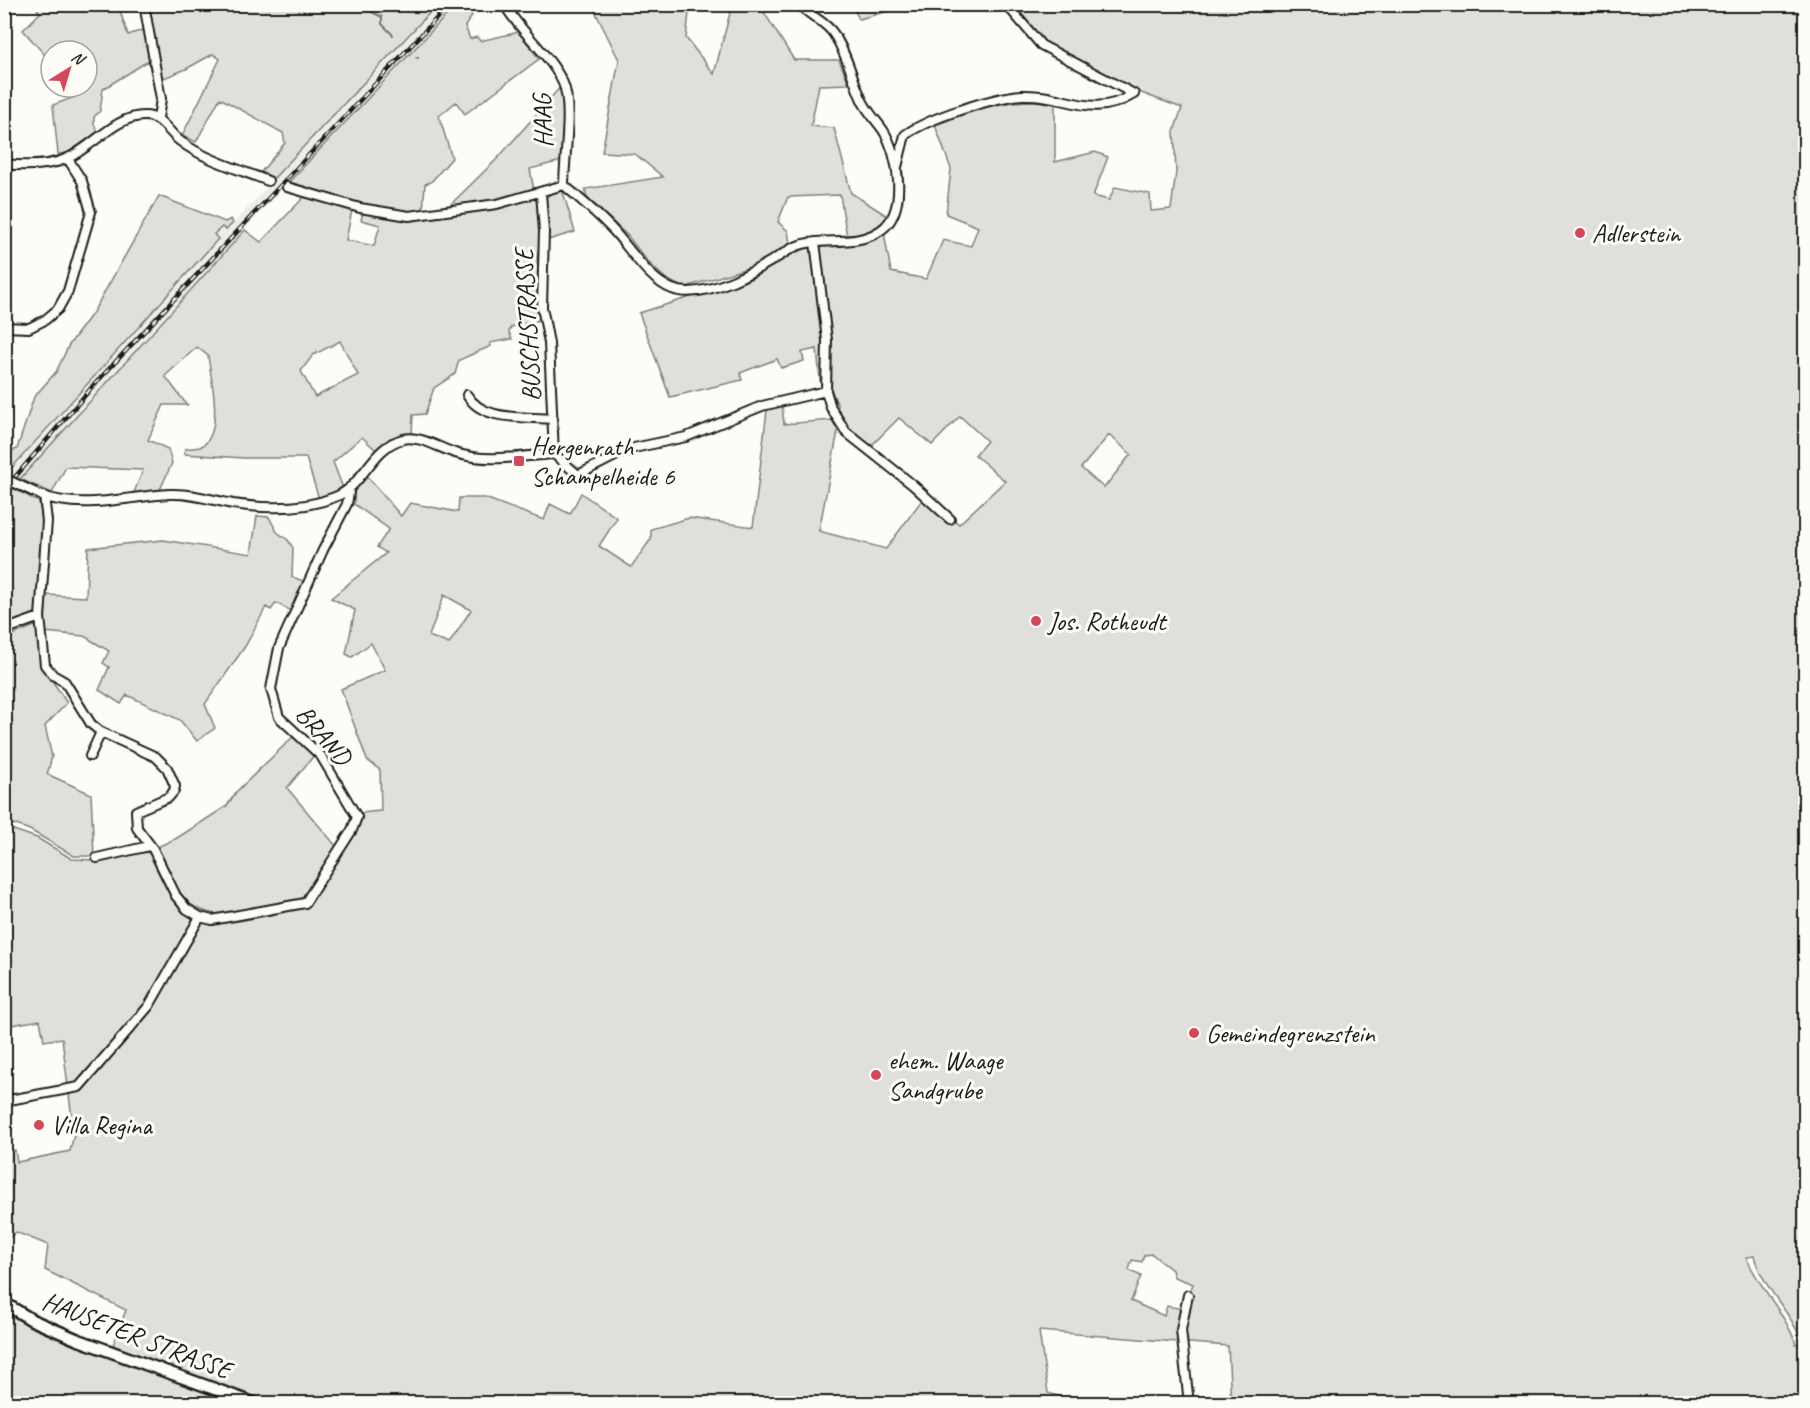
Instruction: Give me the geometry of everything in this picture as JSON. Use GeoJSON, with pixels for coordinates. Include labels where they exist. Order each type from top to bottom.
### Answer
{"type":"FeatureCollection","features":[{"type":"Feature","properties":{"kind":"street"},"geometry":{"type":"LineString","coordinates":[[144,4],[161,99],[158,118]]}},
{"type":"Feature","properties":{"kind":"street","name":"HAAG"},"geometry":{"type":"LineString","coordinates":[[504,4],[514,22],[550,63],[564,84],[568,126],[564,185]]}},
{"type":"Feature","properties":{"kind":"street"},"geometry":{"type":"LineString","coordinates":[[287,187],[360,208],[409,216],[497,204],[564,185],[610,227],[662,283],[680,291],[702,289],[748,274],[793,248],[815,242],[852,241],[866,238],[884,228],[897,209],[899,191],[889,143],[863,102],[833,33],[807,14],[799,4]]}},
{"type":"Feature","properties":{"kind":"street"},"geometry":{"type":"LineString","coordinates":[[896,170],[901,141],[905,135],[987,101],[1022,95],[1093,107],[1118,101],[1134,94],[1041,45],[1006,4]]}},
{"type":"Feature","properties":{"kind":"street"},"geometry":{"type":"LineString","coordinates":[[4,164],[24,166],[68,159],[130,118],[158,118],[180,141],[206,155],[268,181]]}},
{"type":"Feature","properties":{"kind":"street"},"geometry":{"type":"LineString","coordinates":[[4,327],[29,328],[45,320],[58,309],[68,291],[92,212],[89,197],[68,159]]}},
{"type":"Feature","properties":{"kind":"street","name":"BUSCHSTRASSE"},"geometry":{"type":"LineString","coordinates":[[541,193],[544,221],[542,307],[549,344],[554,454]]}},
{"type":"Feature","properties":{"kind":"street"},"geometry":{"type":"LineString","coordinates":[[815,242],[827,340],[826,391],[831,408],[846,432],[919,490],[950,519]]}},
{"type":"Feature","properties":{"kind":"street"},"geometry":{"type":"LineString","coordinates":[[4,478],[40,495],[96,503],[169,494],[190,494],[233,504],[284,508],[316,504],[338,496],[350,487],[378,454],[395,442],[406,439],[423,440],[463,455],[478,458],[554,454],[578,475],[629,449],[697,433],[781,400],[826,391]]}},
{"type":"Feature","properties":{"kind":"street","name":"BUSCHSTRASSE"},"geometry":{"type":"LineString","coordinates":[[467,395],[472,405],[485,413],[553,419]]}},
{"type":"Feature","properties":{"kind":"street","name":"BRAND"},"geometry":{"type":"LineString","coordinates":[[200,917],[212,920],[229,918],[305,903],[352,830],[357,817],[321,756],[279,717],[271,689],[279,648],[323,550],[347,504],[350,487]]}},
{"type":"Feature","properties":{"kind":"street"},"geometry":{"type":"LineString","coordinates":[[4,1101],[79,1087],[149,1006],[200,917],[187,909],[176,896],[137,828],[135,816],[140,807],[169,797],[174,791],[175,786],[168,768],[156,757],[101,732],[91,724],[65,682],[53,675],[45,665],[40,617],[47,521],[40,495]]}},
{"type":"Feature","properties":{"kind":"street"},"geometry":{"type":"LineString","coordinates":[[4,630],[40,617]]}},
{"type":"Feature","properties":{"kind":"street"},"geometry":{"type":"LineString","coordinates":[[90,756],[101,732]]}},
{"type":"Feature","properties":{"kind":"street"},"geometry":{"type":"LineString","coordinates":[[97,858],[149,846]]}},
{"type":"Feature","properties":{"kind":"street"},"geometry":{"type":"LineString","coordinates":[[1188,1295],[1181,1330],[1189,1404]]}},
{"type":"Feature","properties":{"kind":"street","name":"HAUSETER STRASSE"},"geometry":{"type":"LineString","coordinates":[[4,1303],[32,1320],[76,1339],[256,1404]]}},
{"type":"Feature","properties":{"kind":"shaded area"},"geometry":{"type":"Polygon","coordinates":[[[34,5],[118,5],[128,35],[146,29],[142,5],[437,5],[274,178],[261,172],[285,143],[283,133],[220,98],[196,142],[186,137],[181,138],[220,59],[213,54],[186,69],[154,82],[148,61],[103,89],[100,111],[94,117],[94,124],[98,132],[67,153],[58,154],[53,105],[70,99],[99,99],[99,39],[39,39],[39,48],[23,30],[40,13],[34,5]]]}},
{"type":"Feature","properties":{"kind":"shaded area"},"geometry":{"type":"Polygon","coordinates":[[[437,5],[456,5],[365,99],[142,342],[5,499],[5,477],[43,431],[218,239],[214,235],[222,227],[227,230],[437,5]]]}},
{"type":"Feature","properties":{"kind":"shaded area"},"geometry":{"type":"Polygon","coordinates":[[[456,5],[464,5],[472,16],[465,26],[470,39],[477,37],[480,41],[519,32],[539,59],[465,114],[456,102],[439,116],[452,158],[431,182],[425,184],[423,212],[380,209],[289,182],[456,5]]]}},
{"type":"Feature","properties":{"kind":"shaded area"},"geometry":{"type":"Polygon","coordinates":[[[592,5],[690,5],[686,38],[714,74],[730,13],[727,5],[752,5],[762,9],[794,60],[839,60],[849,84],[819,85],[811,126],[834,128],[851,193],[889,217],[870,231],[847,237],[840,195],[788,197],[778,222],[788,231],[790,244],[760,264],[683,288],[665,278],[648,262],[627,235],[587,198],[585,189],[663,177],[635,154],[602,152],[619,60],[592,5]]]}},
{"type":"Feature","properties":{"kind":"shaded area"},"geometry":{"type":"Polygon","coordinates":[[[852,5],[904,5],[859,19],[852,5]]]}},
{"type":"Feature","properties":{"kind":"shaded area"},"geometry":{"type":"Polygon","coordinates":[[[1011,5],[1805,5],[1805,1403],[1231,1403],[1228,1346],[1039,1331],[1048,1393],[1083,1403],[5,1403],[4,1309],[109,1356],[126,1310],[45,1270],[48,1245],[16,1232],[5,1241],[5,1151],[15,1150],[17,1162],[70,1151],[74,1135],[62,1038],[44,1041],[40,1020],[5,1026],[5,827],[37,838],[72,859],[95,860],[149,852],[176,904],[192,918],[206,922],[241,921],[307,906],[359,819],[359,813],[381,811],[380,770],[367,760],[341,689],[385,670],[371,643],[352,657],[346,654],[355,610],[331,598],[386,553],[377,547],[389,529],[354,504],[354,487],[366,475],[401,516],[410,503],[458,512],[459,498],[485,498],[544,520],[550,504],[570,514],[581,493],[617,518],[599,546],[631,567],[651,539],[651,529],[689,518],[753,527],[767,410],[782,405],[784,424],[832,420],[838,431],[819,531],[886,549],[924,497],[959,524],[1005,481],[975,455],[987,441],[960,416],[932,445],[899,418],[870,447],[853,436],[836,412],[838,406],[831,389],[820,380],[817,349],[802,352],[804,361],[781,368],[777,359],[740,373],[742,380],[670,397],[639,313],[752,278],[801,248],[848,245],[871,240],[884,233],[891,272],[926,279],[943,240],[971,246],[978,227],[946,214],[951,169],[935,125],[980,109],[1007,103],[1055,102],[1055,162],[1095,152],[1108,157],[1093,196],[1109,200],[1115,187],[1150,194],[1151,211],[1171,209],[1176,172],[1174,131],[1182,108],[1136,91],[1043,44],[1011,5]],[[1109,435],[1081,468],[1104,488],[1131,454],[1109,435]],[[444,595],[429,636],[449,644],[471,610],[444,595]],[[1152,1254],[1144,1255],[1142,1262],[1132,1260],[1129,1270],[1141,1276],[1131,1301],[1164,1316],[1167,1306],[1183,1309],[1193,1284],[1174,1277],[1172,1270],[1152,1254]],[[1754,1256],[1746,1257],[1758,1280],[1786,1322],[1796,1344],[1802,1342],[1791,1320],[1764,1279],[1754,1256]]]}},
{"type":"Feature","properties":{"kind":"shaded area"},"geometry":{"type":"Polygon","coordinates":[[[562,85],[565,125],[561,161],[530,169],[536,201],[562,189],[575,232],[548,240],[537,253],[540,320],[511,327],[509,332],[512,339],[490,343],[491,346],[459,360],[455,374],[434,388],[425,414],[413,415],[412,435],[390,438],[376,450],[362,437],[333,462],[343,488],[319,499],[306,458],[244,458],[184,454],[185,449],[200,447],[208,441],[214,419],[208,356],[197,347],[165,376],[187,405],[164,405],[148,440],[168,449],[172,463],[159,492],[133,495],[143,470],[66,467],[52,493],[20,479],[245,230],[261,242],[306,195],[352,210],[346,240],[374,246],[380,225],[361,220],[363,212],[409,219],[450,213],[449,206],[498,158],[562,85]],[[340,341],[313,355],[301,371],[315,397],[358,375],[340,341]]]}},
{"type":"Feature","properties":{"kind":"shaded area"},"geometry":{"type":"Polygon","coordinates":[[[159,196],[225,222],[231,219],[233,223],[226,230],[222,227],[214,234],[218,239],[8,472],[5,471],[5,454],[17,449],[34,397],[56,372],[69,345],[92,314],[159,196]]]}},
{"type":"Feature","properties":{"kind":"shaded area"},"geometry":{"type":"Polygon","coordinates":[[[13,488],[39,502],[44,529],[35,615],[4,626],[4,499],[13,488]]]}},
{"type":"Feature","properties":{"kind":"shaded area"},"geometry":{"type":"Polygon","coordinates":[[[257,516],[269,517],[277,532],[288,540],[293,548],[292,577],[306,582],[293,612],[276,603],[271,610],[266,607],[246,645],[205,704],[215,728],[197,741],[180,720],[127,695],[121,704],[99,690],[109,667],[103,663],[109,651],[84,636],[45,632],[46,595],[86,597],[88,548],[163,540],[251,554],[257,516]]]}},
{"type":"Feature","properties":{"kind":"shaded area"},"geometry":{"type":"Polygon","coordinates":[[[37,625],[43,667],[67,703],[45,726],[52,757],[47,774],[91,794],[94,856],[74,856],[30,830],[5,821],[5,638],[37,625]]]}},
{"type":"Feature","properties":{"kind":"shaded area"},"geometry":{"type":"Polygon","coordinates":[[[296,734],[316,753],[287,788],[337,847],[305,899],[298,902],[237,914],[208,912],[194,907],[175,886],[157,847],[177,838],[227,806],[236,792],[296,734]]]}},
{"type":"Feature","properties":{"kind":"waterway"},"geometry":{"type":"LineString","coordinates":[[356,4],[382,17],[382,24],[393,35]]}},
{"type":"Feature","properties":{"kind":"railway"},"geometry":{"type":"LineString","coordinates":[[4,490],[93,386],[450,4]]}},
{"type":"Feature","properties":{"kind":"place","name":"Adlerstein"},"geometry":{"type":"Point","coordinates":[1580,233]}},
{"type":"Feature","properties":{"kind":"place","name":"Hergenrath Schampelheide 6"},"geometry":{"type":"Point","coordinates":[519,461]}},
{"type":"Feature","properties":{"kind":"place","name":"Jos. Rotheudt"},"geometry":{"type":"Point","coordinates":[1036,621]}},
{"type":"Feature","properties":{"kind":"place","name":"Gemeindegrenzstein"},"geometry":{"type":"Point","coordinates":[1194,1033]}},
{"type":"Feature","properties":{"kind":"place","name":"ehem. Waage Sandgrube"},"geometry":{"type":"Point","coordinates":[876,1075]}},
{"type":"Feature","properties":{"kind":"place","name":"Villa Regina"},"geometry":{"type":"Point","coordinates":[39,1125]}}]}
